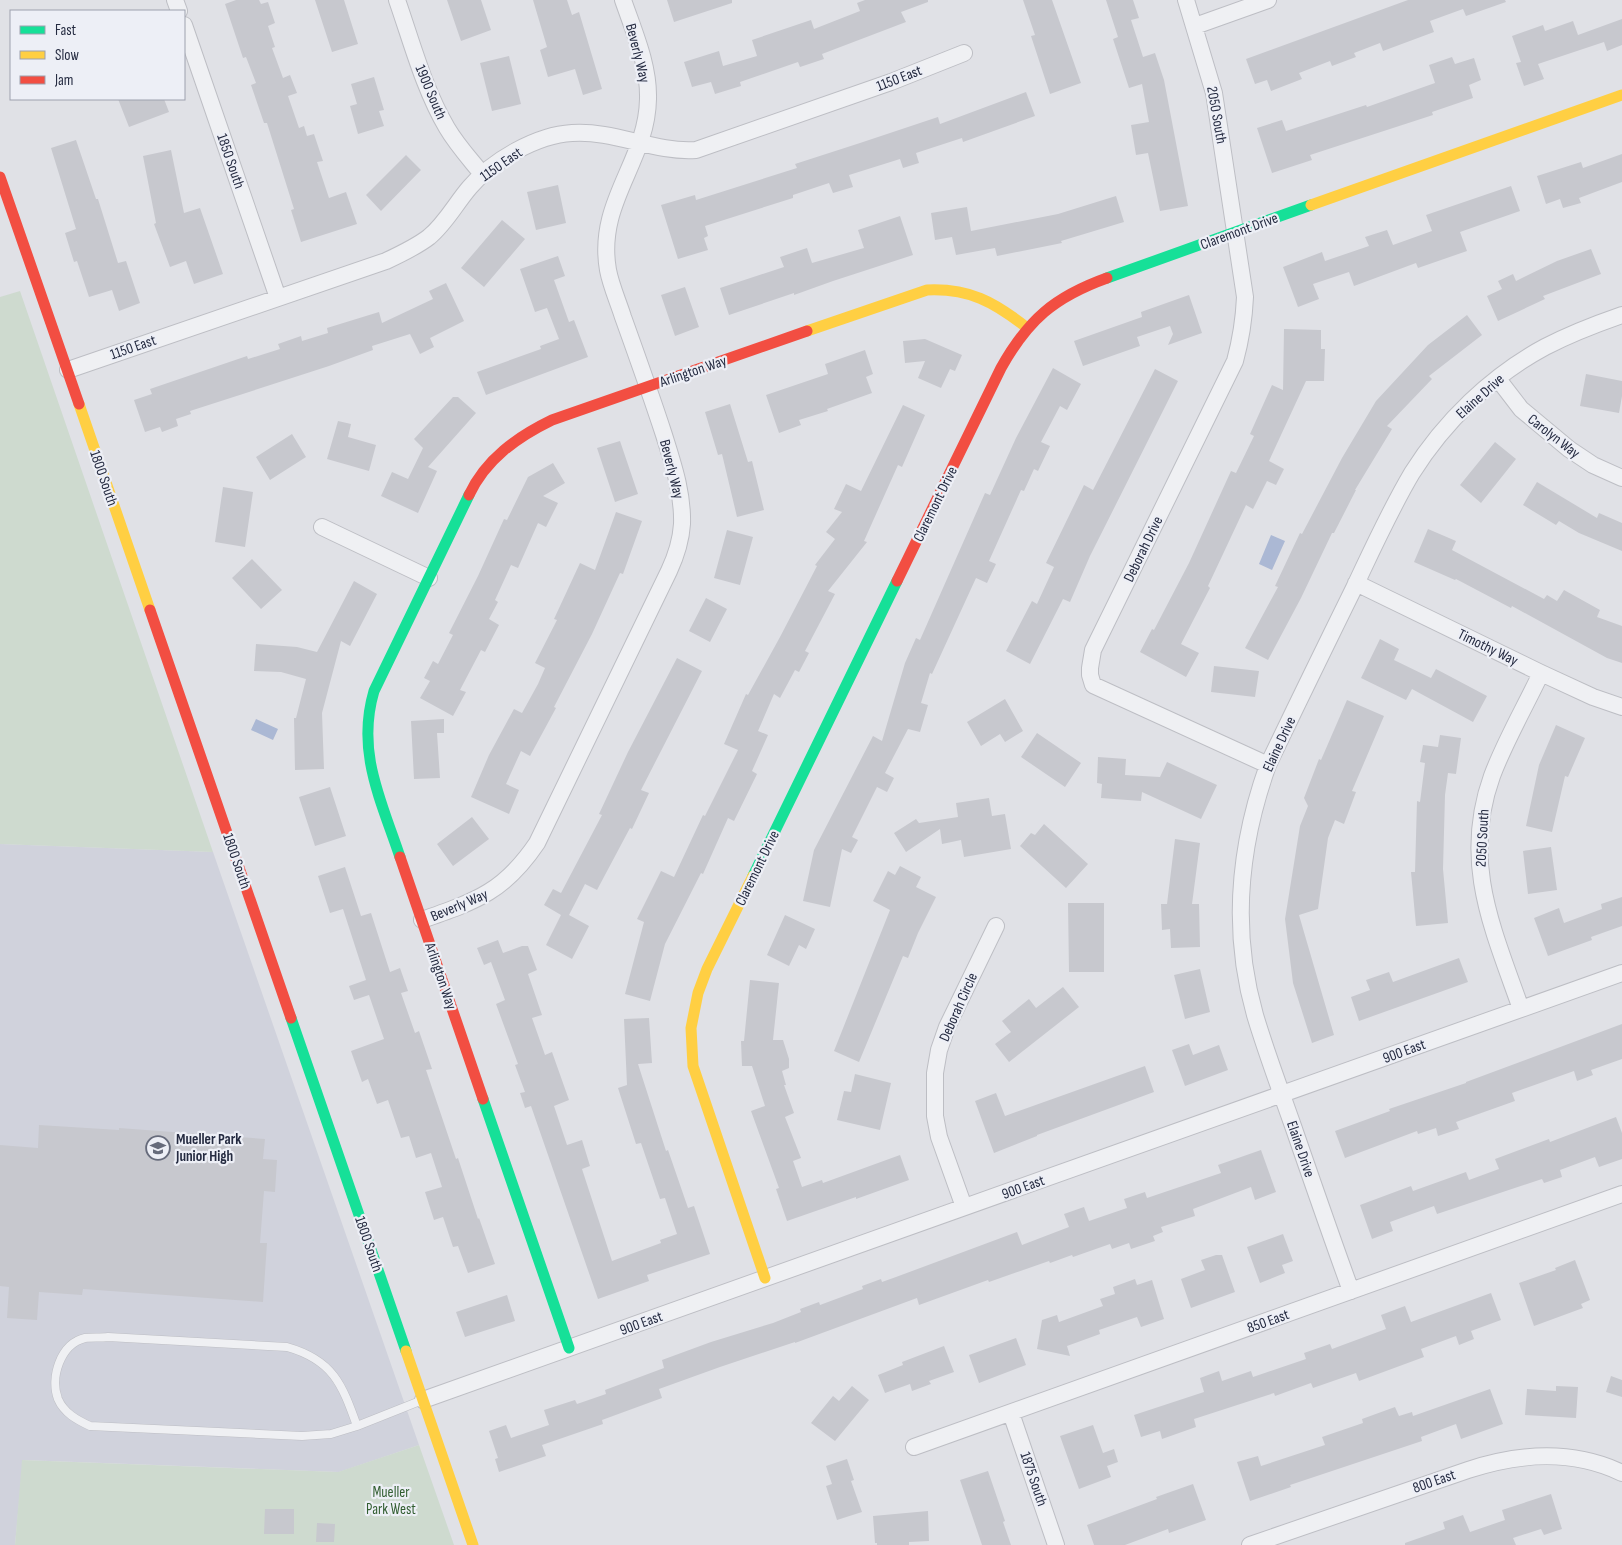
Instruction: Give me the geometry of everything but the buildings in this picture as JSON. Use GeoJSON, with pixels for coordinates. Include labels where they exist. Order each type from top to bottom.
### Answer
{"type":"FeatureCollection","features":[{"type":"Feature","properties":{"kind":"street","name":"1900 South"},"geometry":{"type":"LineString","coordinates":[[397,0],[429,92],[457,144],[482,174]]}},
{"type":"Feature","properties":{"kind":"street","name":"Beverly Way"},"geometry":{"type":"LineString","coordinates":[[422,920],[472,902],[492,891],[524,861],[537,842],[672,564],[680,540],[682,524],[680,491],[676,474],[613,287],[606,255],[608,223],[612,208],[640,143],[648,100],[648,86],[643,61],[624,0]]}},
{"type":"Feature","properties":{"kind":"street","name":"2050 South"},"geometry":{"type":"LineString","coordinates":[[1186,0],[1214,93],[1236,232]]}},
{"type":"Feature","properties":{"kind":"street"},"geometry":{"type":"LineString","coordinates":[[1195,26],[1268,0]]}},
{"type":"Feature","properties":{"kind":"street","name":"1850 South"},"geometry":{"type":"LineString","coordinates":[[185,28],[278,298]]}},
{"type":"Feature","properties":{"kind":"street","name":"1150 East"},"geometry":{"type":"LineString","coordinates":[[68,370],[386,261],[409,250],[429,236],[445,221],[482,174],[505,157],[551,137],[571,133],[593,133],[680,151],[696,150],[891,82],[964,53]]}},
{"type":"Feature","properties":{"kind":"street","name":"Claremont Drive"},"geometry":{"type":"LineString","coordinates":[[765,1278],[693,1066],[690,1026],[693,1007],[707,969],[1001,368],[1012,347],[1026,327],[1040,312],[1078,290],[1622,95]]}},
{"type":"Feature","properties":{"kind":"street","name":"1800 South"},"geometry":{"type":"LineString","coordinates":[[0,177],[473,1545]]}},
{"type":"Feature","properties":{"kind":"street","name":"Deborah Drive"},"geometry":{"type":"LineString","coordinates":[[1236,232],[1245,297],[1241,340],[1235,360],[1093,650],[1090,659],[1090,675],[1093,685],[1268,765]]}},
{"type":"Feature","properties":{"kind":"street","name":"Arlington Way"},"geometry":{"type":"LineString","coordinates":[[569,1348],[374,780],[369,762],[367,726],[369,708],[374,691],[472,488],[493,459],[520,436],[552,420],[927,290],[943,288],[960,290],[977,296],[994,304],[1026,327]]}},
{"type":"Feature","properties":{"kind":"street","name":"Elaine Drive"},"geometry":{"type":"LineString","coordinates":[[1351,1291],[1255,1014],[1244,963],[1240,893],[1244,852],[1257,796],[1268,765],[1356,583],[1399,496],[1426,452],[1459,414],[1498,379],[1544,347],[1622,315]]}},
{"type":"Feature","properties":{"kind":"street","name":"Carolyn Way"},"geometry":{"type":"LineString","coordinates":[[1498,379],[1521,409],[1569,449],[1593,465],[1622,478]]}},
{"type":"Feature","properties":{"kind":"street"},"geometry":{"type":"LineString","coordinates":[[322,527],[429,578]]}},
{"type":"Feature","properties":{"kind":"street","name":"Timothy Way"},"geometry":{"type":"LineString","coordinates":[[1356,583],[1594,697],[1622,707]]}},
{"type":"Feature","properties":{"kind":"street","name":"2050 South"},"geometry":{"type":"LineString","coordinates":[[1521,1010],[1489,918],[1482,891],[1479,833],[1484,803],[1492,776],[1541,672]]}},
{"type":"Feature","properties":{"kind":"street","name":"Deborah Circle"},"geometry":{"type":"LineString","coordinates":[[964,1207],[939,1137],[935,1116],[935,1072],[939,1050],[947,1027],[996,926]]}},
{"type":"Feature","properties":{"kind":"street","name":"900 East"},"geometry":{"type":"LineString","coordinates":[[423,1400],[1622,974]]}},
{"type":"Feature","properties":{"kind":"street","name":"850 East"},"geometry":{"type":"LineString","coordinates":[[914,1447],[1622,1194]]}},
{"type":"Feature","properties":{"kind":"street","name":"1875 South"},"geometry":{"type":"LineString","coordinates":[[1011,1413],[1056,1545]]}},
{"type":"Feature","properties":{"kind":"street","name":"800 East"},"geometry":{"type":"LineString","coordinates":[[1250,1545],[1504,1459],[1549,1456],[1571,1457],[1592,1461],[1622,1473]]}},
{"type":"Feature","properties":{"kind":"lane"},"geometry":{"type":"LineString","coordinates":[[357,1426],[339,1382],[330,1370],[316,1359],[301,1351],[287,1347],[108,1337],[85,1338],[69,1347],[61,1358],[57,1370],[55,1385],[58,1399],[66,1411],[77,1420],[90,1426],[302,1436],[331,1434],[357,1426],[423,1400]]}},
{"type":"Feature","properties":{"kind":"shaded area","name":"Mueller Park Junior High"},"geometry":{"type":"Polygon","coordinates":[[[0,844],[213,852],[419,1445],[339,1472],[23,1460],[15,1545],[0,1545],[0,844]]]}},
{"type":"Feature","properties":{"kind":"green space"},"geometry":{"type":"Polygon","coordinates":[[[20,291],[213,852],[0,844],[0,297],[20,291]]]}},
{"type":"Feature","properties":{"kind":"green space","name":"Mueller Park West"},"geometry":{"type":"Polygon","coordinates":[[[419,1445],[454,1545],[15,1545],[22,1460],[338,1472],[419,1445]]]}},
{"type":"Feature","properties":{"kind":"water"},"geometry":{"type":"Polygon","coordinates":[[[1271,535],[1285,541],[1272,570],[1259,564],[1271,535]]]}},
{"type":"Feature","properties":{"kind":"water"},"geometry":{"type":"Polygon","coordinates":[[[256,719],[278,729],[273,740],[251,730],[256,719]]]}},
{"type":"Feature","properties":{"kind":"traffic: fast"},"geometry":{"type":"LineString","coordinates":[[1107,278],[1311,205]]}},
{"type":"Feature","properties":{"kind":"traffic: fast"},"geometry":{"type":"LineString","coordinates":[[400,857],[373,776],[369,755],[369,713],[374,691],[469,495]]}},
{"type":"Feature","properties":{"kind":"traffic: fast"},"geometry":{"type":"LineString","coordinates":[[753,876],[897,581]]}},
{"type":"Feature","properties":{"kind":"traffic: fast"},"geometry":{"type":"LineString","coordinates":[[291,1018],[406,1351]]}},
{"type":"Feature","properties":{"kind":"traffic: fast"},"geometry":{"type":"LineString","coordinates":[[483,1099],[569,1348]]}},
{"type":"Feature","properties":{"kind":"traffic: slow"},"geometry":{"type":"LineString","coordinates":[[1311,205],[1622,95]]}},
{"type":"Feature","properties":{"kind":"traffic: slow"},"geometry":{"type":"LineString","coordinates":[[807,331],[927,290],[956,291],[980,298],[1003,310],[1026,327]]}},
{"type":"Feature","properties":{"kind":"traffic: slow"},"geometry":{"type":"LineString","coordinates":[[79,404],[150,610]]}},
{"type":"Feature","properties":{"kind":"traffic: slow"},"geometry":{"type":"LineString","coordinates":[[753,876],[707,969],[698,993],[691,1028],[693,1066],[765,1278]]}},
{"type":"Feature","properties":{"kind":"traffic: slow"},"geometry":{"type":"LineString","coordinates":[[406,1351],[473,1545]]}},
{"type":"Feature","properties":{"kind":"traffic: jam"},"geometry":{"type":"LineString","coordinates":[[0,177],[79,404]]}},
{"type":"Feature","properties":{"kind":"traffic: jam"},"geometry":{"type":"LineString","coordinates":[[897,581],[1001,368],[1021,336],[1032,323],[1057,302],[1088,285],[1107,278]]}},
{"type":"Feature","properties":{"kind":"traffic: jam"},"geometry":{"type":"LineString","coordinates":[[469,495],[484,470],[504,450],[552,420],[807,331]]}},
{"type":"Feature","properties":{"kind":"traffic: jam"},"geometry":{"type":"LineString","coordinates":[[150,610],[291,1018]]}},
{"type":"Feature","properties":{"kind":"traffic: jam"},"geometry":{"type":"LineString","coordinates":[[400,857],[483,1099]]}},
{"type":"Feature","properties":{"kind":"place","name":"Mueller Park Junior High"},"geometry":{"type":"Point","coordinates":[158,1148]}}]}
